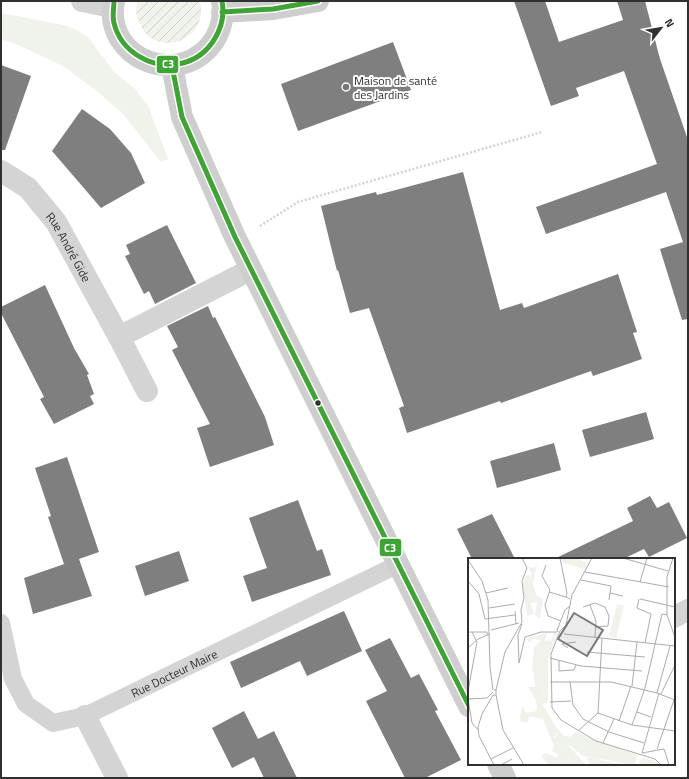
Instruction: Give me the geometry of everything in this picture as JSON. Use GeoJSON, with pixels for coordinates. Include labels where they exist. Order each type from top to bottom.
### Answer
{"type":"FeatureCollection","features":[{"type":"Feature","properties":{"kind":"street"},"geometry":{"type":"LineString","coordinates":[[82,1],[113,4],[114,23],[120,38],[130,50],[142,60],[157,65],[172,66],[186,63],[200,56],[210,46],[218,34],[222,20],[222,6],[273,10],[318,1]]}},
{"type":"Feature","properties":{"kind":"street"},"geometry":{"type":"LineString","coordinates":[[172,66],[182,117],[250,270],[468,704]]}},
{"type":"Feature","properties":{"kind":"street","name":"Rue André Gide"},"geometry":{"type":"LineString","coordinates":[[1,171],[28,188],[56,222],[147,391]]}},
{"type":"Feature","properties":{"kind":"street"},"geometry":{"type":"LineString","coordinates":[[119,337],[250,270]]}},
{"type":"Feature","properties":{"kind":"street"},"geometry":{"type":"LineString","coordinates":[[675,616],[688,610]]}},
{"type":"Feature","properties":{"kind":"street"},"geometry":{"type":"LineString","coordinates":[[85,716],[117,778]]}},
{"type":"Feature","properties":{"kind":"street"},"geometry":{"type":"LineString","coordinates":[[498,765],[505,778]]}},
{"type":"Feature","properties":{"kind":"lane","name":"Rue Docteur Maire"},"geometry":{"type":"LineString","coordinates":[[1,623],[13,679],[26,704],[52,723],[85,716],[399,564]]}},
{"type":"Feature","properties":{"kind":"path"},"geometry":{"type":"LineString","coordinates":[[235,237],[250,232],[298,202],[542,132]]}},
{"type":"Feature","properties":{"kind":"shaded area"},"geometry":{"type":"Polygon","coordinates":[[[138,1],[200,1],[201,15],[197,27],[189,36],[178,41],[167,43],[156,41],[146,34],[139,22],[136,12],[138,1]]]}},
{"type":"Feature","properties":{"kind":"shaded area"},"geometry":{"type":"Polygon","coordinates":[[[1,13],[68,26],[86,35],[115,73],[134,88],[148,106],[168,159],[161,162],[124,115],[97,91],[63,66],[18,45],[1,39],[1,13]]]}},
{"type":"Feature","properties":{"kind":"building"},"geometry":{"type":"Polygon","coordinates":[[[514,1],[545,1],[559,42],[623,20],[617,1],[645,1],[660,59],[688,140],[688,319],[682,320],[660,249],[683,242],[666,192],[546,234],[536,207],[657,164],[624,71],[576,88],[579,96],[551,106],[514,1]]]}},
{"type":"Feature","properties":{"kind":"building","name":"Maison de santé des Jardins"},"geometry":{"type":"Polygon","coordinates":[[[393,42],[411,90],[298,131],[281,84],[393,42]]]}},
{"type":"Feature","properties":{"kind":"building"},"geometry":{"type":"Polygon","coordinates":[[[1,65],[31,76],[5,150],[1,150],[1,65]]]}},
{"type":"Feature","properties":{"kind":"building"},"geometry":{"type":"Polygon","coordinates":[[[82,109],[110,129],[131,153],[145,183],[101,208],[52,151],[82,109]]]}},
{"type":"Feature","properties":{"kind":"building"},"geometry":{"type":"Polygon","coordinates":[[[463,172],[500,310],[522,303],[524,308],[618,274],[637,332],[633,333],[642,359],[593,376],[591,371],[501,403],[500,401],[407,433],[399,408],[404,406],[369,308],[350,313],[338,270],[337,271],[321,206],[376,192],[377,195],[463,172]]]}},
{"type":"Feature","properties":{"kind":"building"},"geometry":{"type":"Polygon","coordinates":[[[167,225],[196,283],[155,304],[149,291],[144,294],[125,256],[130,254],[126,245],[167,225]]]}},
{"type":"Feature","properties":{"kind":"building"},"geometry":{"type":"Polygon","coordinates":[[[45,285],[74,348],[89,374],[87,375],[94,394],[90,396],[94,404],[54,424],[40,399],[44,397],[1,313],[1,307],[45,285]]]}},
{"type":"Feature","properties":{"kind":"building"},"geometry":{"type":"Polygon","coordinates":[[[208,306],[213,318],[215,317],[265,417],[274,445],[210,467],[197,428],[210,424],[172,350],[178,347],[167,326],[208,306]]]}},
{"type":"Feature","properties":{"kind":"building"},"geometry":{"type":"Polygon","coordinates":[[[646,412],[654,439],[590,457],[582,430],[646,412]]]}},
{"type":"Feature","properties":{"kind":"building"},"geometry":{"type":"Polygon","coordinates":[[[554,443],[561,470],[497,488],[490,461],[554,443]]]}},
{"type":"Feature","properties":{"kind":"building"},"geometry":{"type":"Polygon","coordinates":[[[67,457],[99,552],[79,559],[92,596],[33,614],[24,578],[70,562],[64,564],[48,517],[51,516],[35,468],[67,457]]]}},
{"type":"Feature","properties":{"kind":"building"},"geometry":{"type":"Polygon","coordinates":[[[650,496],[657,508],[669,502],[687,538],[649,557],[644,549],[625,558],[556,558],[633,521],[627,508],[650,496]]]}},
{"type":"Feature","properties":{"kind":"building"},"geometry":{"type":"Polygon","coordinates":[[[298,500],[317,551],[322,549],[331,575],[252,602],[243,576],[267,568],[249,518],[298,500]]]}},
{"type":"Feature","properties":{"kind":"building"},"geometry":{"type":"Polygon","coordinates":[[[492,514],[514,558],[472,558],[457,529],[492,514]]]}},
{"type":"Feature","properties":{"kind":"building"},"geometry":{"type":"Polygon","coordinates":[[[179,551],[189,581],[145,596],[135,566],[179,551]]]}},
{"type":"Feature","properties":{"kind":"building"},"geometry":{"type":"Polygon","coordinates":[[[344,611],[362,651],[307,676],[300,661],[241,688],[230,662],[344,611]]]}},
{"type":"Feature","properties":{"kind":"building"},"geometry":{"type":"Polygon","coordinates":[[[390,638],[411,678],[419,674],[438,710],[435,711],[461,760],[425,778],[405,778],[366,701],[387,691],[365,650],[390,638]]]}},
{"type":"Feature","properties":{"kind":"building"},"geometry":{"type":"Polygon","coordinates":[[[244,711],[258,739],[274,731],[297,778],[264,778],[254,757],[232,768],[212,728],[244,711]]]}},
{"type":"Feature","properties":{"kind":"transit line","name":"C3"},"geometry":{"type":"LineString","coordinates":[[114,1],[114,23],[124,43],[131,51],[150,62],[172,65],[193,59],[209,47],[219,30],[222,21],[222,1]]}},
{"type":"Feature","properties":{"kind":"transit line","name":"C3"},"geometry":{"type":"LineString","coordinates":[[222,12],[273,9],[318,1]]}},
{"type":"Feature","properties":{"kind":"transit line","name":"C3"},"geometry":{"type":"LineString","coordinates":[[172,66],[182,117],[235,237],[468,704]]}},
{"type":"Feature","properties":{"kind":"place","name":"Maison de santé des Jardins"},"geometry":{"type":"Point","coordinates":[346,87]}}]}
